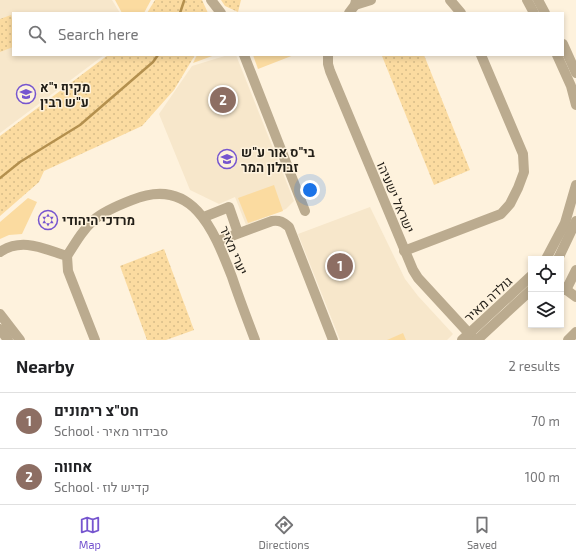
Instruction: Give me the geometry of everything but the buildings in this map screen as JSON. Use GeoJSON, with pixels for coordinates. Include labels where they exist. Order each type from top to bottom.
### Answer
{"type":"FeatureCollection","features":[{"type":"Feature","properties":{"kind":"street"},"geometry":{"type":"LineString","coordinates":[[212,0],[220,12]]}},
{"type":"Feature","properties":{"kind":"street"},"geometry":{"type":"LineString","coordinates":[[349,12],[355,2],[371,0]]}},
{"type":"Feature","properties":{"kind":"street"},"geometry":{"type":"LineString","coordinates":[[450,0],[460,12]]}},
{"type":"Feature","properties":{"kind":"street"},"geometry":{"type":"LineString","coordinates":[[527,0],[533,12]]}},
{"type":"Feature","properties":{"kind":"street"},"geometry":{"type":"LineString","coordinates":[[538,0],[544,12]]}},
{"type":"Feature","properties":{"kind":"street"},"geometry":{"type":"LineString","coordinates":[[564,46],[576,73]]}},
{"type":"Feature","properties":{"kind":"street"},"geometry":{"type":"LineString","coordinates":[[244,56],[305,211]]}},
{"type":"Feature","properties":{"kind":"street","name":"ישראל ישעיהו"},"geometry":{"type":"LineString","coordinates":[[328,56],[330,71],[404,251],[418,278],[470,339]]}},
{"type":"Feature","properties":{"kind":"street"},"geometry":{"type":"LineString","coordinates":[[404,251],[501,214],[510,204],[518,188],[524,172],[524,154],[481,56]]}},
{"type":"Feature","properties":{"kind":"street"},"geometry":{"type":"LineString","coordinates":[[557,56],[571,86],[576,105]]}},
{"type":"Feature","properties":{"kind":"street"},"geometry":{"type":"LineString","coordinates":[[548,256],[565,223],[576,185]]}},
{"type":"Feature","properties":{"kind":"street","name":"יערי מאיר"},"geometry":{"type":"LineString","coordinates":[[67,256],[81,233],[98,215],[139,197],[161,193],[171,196],[192,206],[204,218],[218,241],[255,340]]}},
{"type":"Feature","properties":{"kind":"street"},"geometry":{"type":"LineString","coordinates":[[204,218],[229,207],[238,233]]}},
{"type":"Feature","properties":{"kind":"street"},"geometry":{"type":"LineString","coordinates":[[218,241],[272,221],[280,220],[289,227],[333,340]]}},
{"type":"Feature","properties":{"kind":"street"},"geometry":{"type":"LineString","coordinates":[[559,256],[576,221]]}},
{"type":"Feature","properties":{"kind":"street"},"geometry":{"type":"LineString","coordinates":[[0,252],[13,245],[29,245],[67,256],[68,271],[95,340]]}},
{"type":"Feature","properties":{"kind":"street"},"geometry":{"type":"LineString","coordinates":[[576,270],[564,288],[576,297]]}},
{"type":"Feature","properties":{"kind":"street","name":"גולדה מאיר"},"geometry":{"type":"LineString","coordinates":[[470,339],[528,279]]}},
{"type":"Feature","properties":{"kind":"street"},"geometry":{"type":"LineString","coordinates":[[470,339],[529,292]]}},
{"type":"Feature","properties":{"kind":"street"},"geometry":{"type":"LineString","coordinates":[[0,314],[20,340]]}},
{"type":"Feature","properties":{"kind":"street"},"geometry":{"type":"LineString","coordinates":[[0,328],[8,340]]}},
{"type":"Feature","properties":{"kind":"street"},"geometry":{"type":"LineString","coordinates":[[568,340],[576,332]]}},
{"type":"Feature","properties":{"kind":"shaded area","name":"מקיף י\"א ע\"ש רבין"},"geometry":{"type":"Polygon","coordinates":[[[0,0],[112,0],[119,12],[12,12],[12,56],[103,56],[0,133],[0,0]]]}},
{"type":"Feature","properties":{"kind":"shaded area"},"geometry":{"type":"Polygon","coordinates":[[[115,0],[151,0],[145,12],[121,12],[115,0]]]}},
{"type":"Feature","properties":{"kind":"shaded area"},"geometry":{"type":"Polygon","coordinates":[[[155,0],[202,0],[208,12],[148,12],[155,0]]]}},
{"type":"Feature","properties":{"kind":"shaded area"},"geometry":{"type":"Polygon","coordinates":[[[221,0],[241,0],[238,12],[225,6],[221,0]]]}},
{"type":"Feature","properties":{"kind":"shaded area"},"geometry":{"type":"Polygon","coordinates":[[[11,15],[12,18],[12,47],[0,52],[0,19],[11,15]]]}},
{"type":"Feature","properties":{"kind":"shaded area"},"geometry":{"type":"Polygon","coordinates":[[[107,56],[194,56],[174,90],[142,126],[44,171],[39,182],[0,216],[0,136],[107,56]]]}},
{"type":"Feature","properties":{"kind":"shaded area"},"geometry":{"type":"Polygon","coordinates":[[[196,56],[212,56],[193,63],[196,56]]]}},
{"type":"Feature","properties":{"kind":"shaded area","name":"בי\"ס אור ע\"ש זבולון המר"},"geometry":{"type":"Polygon","coordinates":[[[225,56],[236,56],[294,201],[286,209],[246,225],[235,197],[219,204],[190,190],[159,114],[192,66],[225,56]]]}},
{"type":"Feature","properties":{"kind":"shaded area"},"geometry":{"type":"Polygon","coordinates":[[[253,56],[291,56],[258,69],[253,56]]]}},
{"type":"Feature","properties":{"kind":"shaded area"},"geometry":{"type":"Polygon","coordinates":[[[382,56],[424,56],[470,170],[434,185],[382,56]]]}},
{"type":"Feature","properties":{"kind":"shaded area"},"geometry":{"type":"Polygon","coordinates":[[[274,185],[283,211],[248,223],[238,198],[274,185]]]}},
{"type":"Feature","properties":{"kind":"shaded area"},"geometry":{"type":"Polygon","coordinates":[[[28,198],[37,202],[22,234],[9,235],[0,239],[0,222],[28,198]]]}},
{"type":"Feature","properties":{"kind":"shaded area"},"geometry":{"type":"Polygon","coordinates":[[[370,207],[405,279],[418,296],[453,334],[447,340],[340,340],[298,234],[370,207]]]}},
{"type":"Feature","properties":{"kind":"shaded area"},"geometry":{"type":"Polygon","coordinates":[[[164,249],[194,330],[166,340],[147,340],[120,266],[164,249]]]}},
{"type":"Feature","properties":{"kind":"shaded area"},"geometry":{"type":"Polygon","coordinates":[[[403,333],[406,340],[387,340],[403,333]]]}},
{"type":"Feature","properties":{"kind":"waterway"},"geometry":{"type":"LineString","coordinates":[[180,12],[184,1]]}},
{"type":"Feature","properties":{"kind":"waterway"},"geometry":{"type":"LineString","coordinates":[[0,178],[20,162],[80,125],[153,62],[157,56]]}},
{"type":"Feature","properties":{"kind":"place","name":"מקיף י\"א ע\"ש רבין"},"geometry":{"type":"Point","coordinates":[26,94]}},
{"type":"Feature","properties":{"kind":"place","name":"אחווה"},"geometry":{"type":"Point","coordinates":[223,100]}},
{"type":"Feature","properties":{"kind":"place","name":"בי\"ס אור ע\"ש זבולון המר"},"geometry":{"type":"Point","coordinates":[227,159]}},
{"type":"Feature","properties":{"kind":"place","name":"מרדכי היהודי"},"geometry":{"type":"Point","coordinates":[48,220]}},
{"type":"Feature","properties":{"kind":"place","name":"חט\"צ רימונים"},"geometry":{"type":"Point","coordinates":[340,266]}}]}
